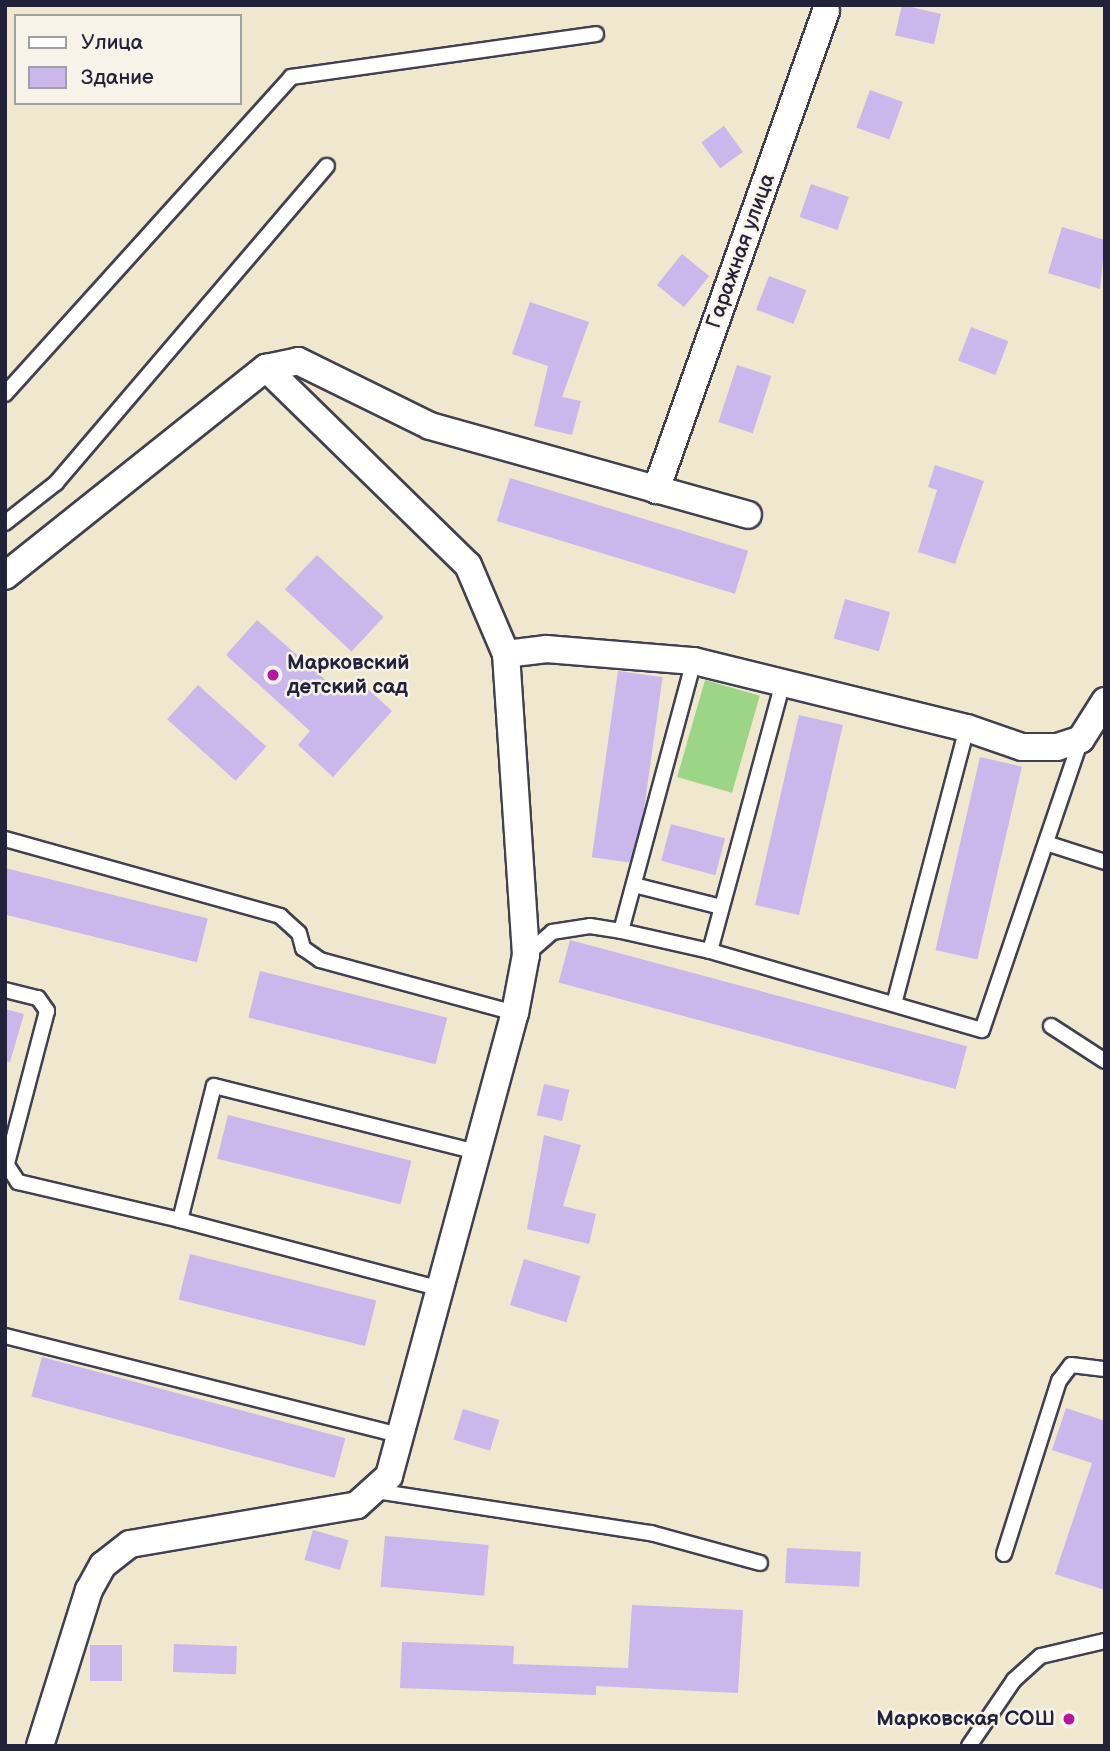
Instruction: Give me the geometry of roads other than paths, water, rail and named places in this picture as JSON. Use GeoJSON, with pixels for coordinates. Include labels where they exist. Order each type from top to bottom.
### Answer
{"type":"FeatureCollection","features":[{"type":"Feature","properties":{"kind":"street","name":"Гаражная улица"},"geometry":{"type":"LineString","coordinates":[[656,490],[826,11]]}},
{"type":"Feature","properties":{"kind":"street"},"geometry":{"type":"LineString","coordinates":[[5,576],[266,368],[298,361],[430,426],[748,515]]}},
{"type":"Feature","properties":{"kind":"street"},"geometry":{"type":"LineString","coordinates":[[40,1746],[89,1590],[103,1565],[130,1544],[357,1505],[389,1476],[515,1013],[526,955],[506,654],[468,565],[266,368]]}},
{"type":"Feature","properties":{"kind":"street"},"geometry":{"type":"LineString","coordinates":[[506,654],[559,649],[694,661],[967,728],[1022,747],[1057,747],[1081,739],[1105,702]]}},
{"type":"Feature","properties":{"kind":"lane"},"geometry":{"type":"LineString","coordinates":[[5,394],[291,77],[596,34]]}},
{"type":"Feature","properties":{"kind":"lane"},"geometry":{"type":"LineString","coordinates":[[5,523],[56,483],[327,166]]}},
{"type":"Feature","properties":{"kind":"lane"},"geometry":{"type":"LineString","coordinates":[[621,931],[694,661]]}},
{"type":"Feature","properties":{"kind":"lane"},"geometry":{"type":"LineString","coordinates":[[709,951],[783,682]]}},
{"type":"Feature","properties":{"kind":"lane"},"geometry":{"type":"LineString","coordinates":[[894,1003],[967,728]]}},
{"type":"Feature","properties":{"kind":"lane"},"geometry":{"type":"LineString","coordinates":[[526,955],[552,932],[590,926],[621,931],[709,951],[982,1030],[1081,739]]}},
{"type":"Feature","properties":{"kind":"lane"},"geometry":{"type":"LineString","coordinates":[[5,839],[280,916],[299,933],[303,948],[320,960],[515,1013]]}},
{"type":"Feature","properties":{"kind":"lane"},"geometry":{"type":"LineString","coordinates":[[1046,843],[1105,862]]}},
{"type":"Feature","properties":{"kind":"lane"},"geometry":{"type":"LineString","coordinates":[[634,885],[722,907]]}},
{"type":"Feature","properties":{"kind":"lane"},"geometry":{"type":"LineString","coordinates":[[5,990],[38,999],[47,1011],[6,1163],[18,1182],[180,1220],[440,1289]]}},
{"type":"Feature","properties":{"kind":"lane"},"geometry":{"type":"LineString","coordinates":[[1051,1026],[1105,1061]]}},
{"type":"Feature","properties":{"kind":"lane"},"geometry":{"type":"LineString","coordinates":[[180,1220],[214,1086],[477,1152]]}},
{"type":"Feature","properties":{"kind":"lane"},"geometry":{"type":"LineString","coordinates":[[5,1336],[399,1435]]}},
{"type":"Feature","properties":{"kind":"lane"},"geometry":{"type":"LineString","coordinates":[[1004,1554],[1059,1381],[1071,1365],[1105,1369]]}},
{"type":"Feature","properties":{"kind":"lane"},"geometry":{"type":"LineString","coordinates":[[375,1491],[651,1533],[760,1563]]}},
{"type":"Feature","properties":{"kind":"lane"},"geometry":{"type":"LineString","coordinates":[[969,1746],[1014,1680],[1041,1656],[1105,1640]]}},
{"type":"Feature","properties":{"kind":"place","name":"Марковский детский сад"},"geometry":{"type":"Point","coordinates":[273,675]}},
{"type":"Feature","properties":{"kind":"place","name":"Марковская СОШ"},"geometry":{"type":"Point","coordinates":[1069,1719]}}]}
